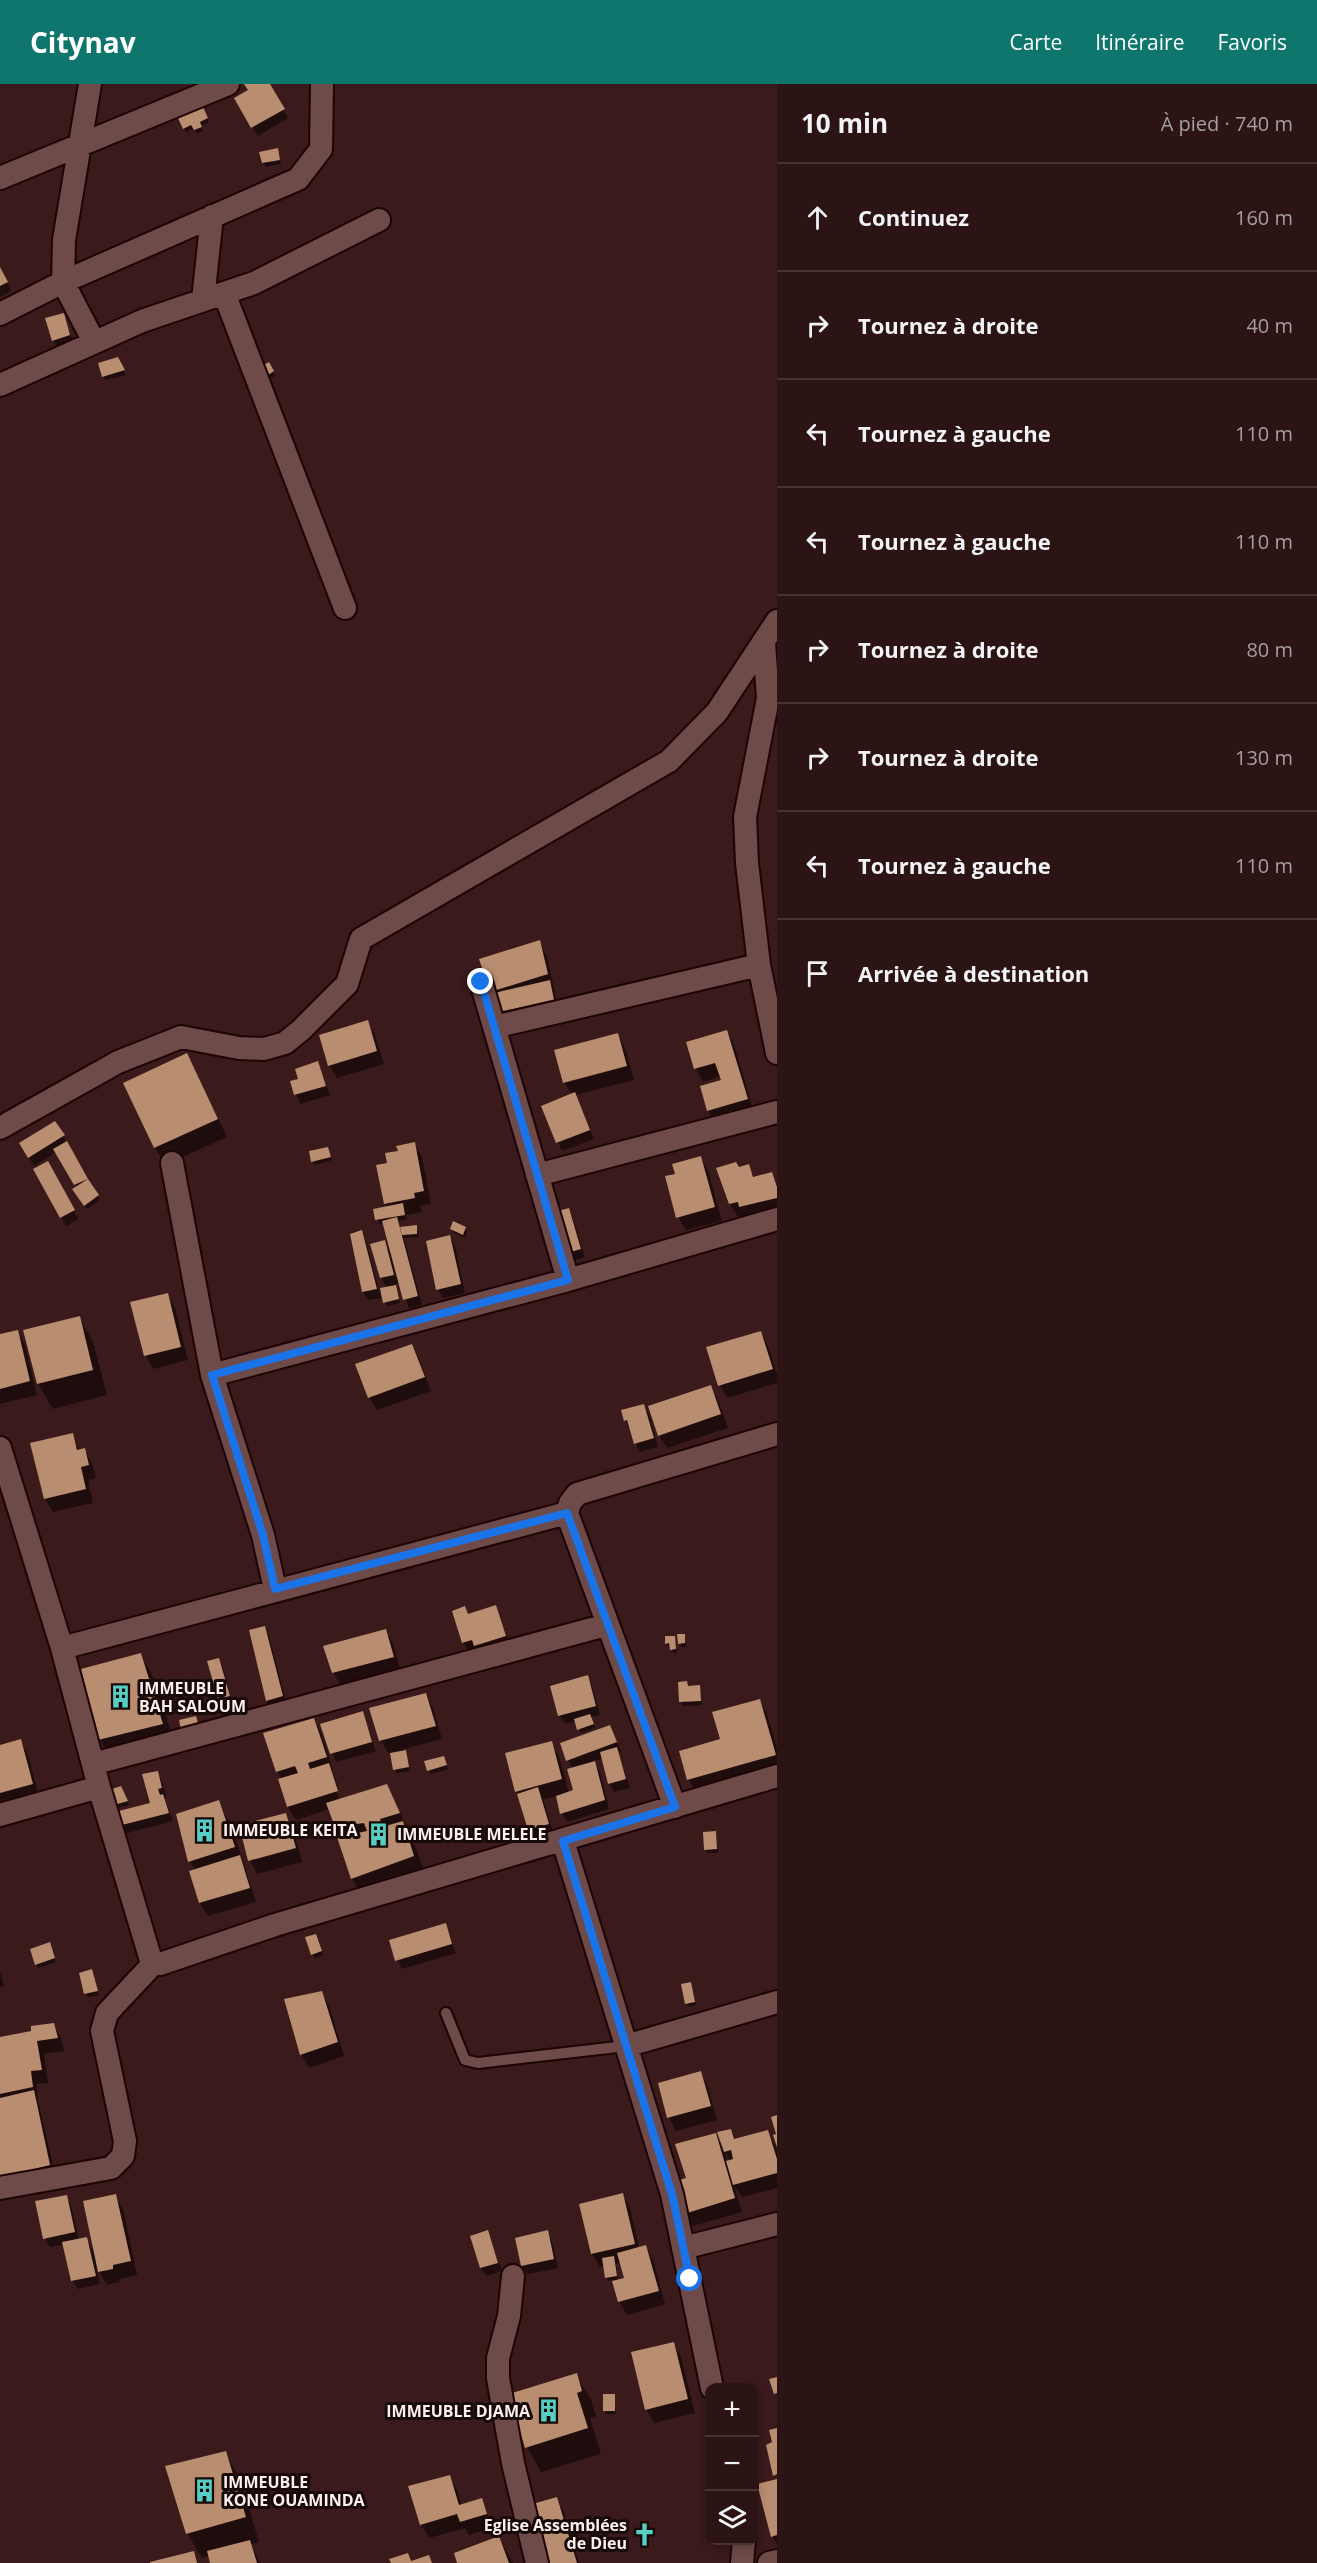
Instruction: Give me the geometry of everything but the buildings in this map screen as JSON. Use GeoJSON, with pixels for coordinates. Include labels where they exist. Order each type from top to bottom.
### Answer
{"type":"FeatureCollection","features":[{"type":"Feature","properties":{"kind":"street"},"geometry":{"type":"LineString","coordinates":[[90,84],[64,240],[63,282],[94,342]]}},
{"type":"Feature","properties":{"kind":"street"},"geometry":{"type":"LineString","coordinates":[[0,178],[228,84]]}},
{"type":"Feature","properties":{"kind":"street"},"geometry":{"type":"LineString","coordinates":[[0,314],[63,282],[298,179],[321,149],[322,84]]}},
{"type":"Feature","properties":{"kind":"street"},"geometry":{"type":"LineString","coordinates":[[212,216],[214,297],[345,608]]}},
{"type":"Feature","properties":{"kind":"street"},"geometry":{"type":"LineString","coordinates":[[0,385],[142,321],[254,283],[379,220]]}},
{"type":"Feature","properties":{"kind":"street"},"geometry":{"type":"LineString","coordinates":[[0,1128],[118,1062],[181,1037],[239,1048],[264,1049],[285,1043],[309,1023],[347,984],[361,939],[669,761],[717,712],[777,621]]}},
{"type":"Feature","properties":{"kind":"street"},"geometry":{"type":"LineString","coordinates":[[764,643],[772,696],[746,817],[747,863],[759,965],[777,1053]]}},
{"type":"Feature","properties":{"kind":"street"},"geometry":{"type":"LineString","coordinates":[[494,1027],[759,965]]}},
{"type":"Feature","properties":{"kind":"street"},"geometry":{"type":"LineString","coordinates":[[481,982],[568,1280]]}},
{"type":"Feature","properties":{"kind":"street"},"geometry":{"type":"LineString","coordinates":[[537,1175],[777,1112]]}},
{"type":"Feature","properties":{"kind":"street"},"geometry":{"type":"LineString","coordinates":[[172,1163],[212,1375],[263,1535],[275,1589]]}},
{"type":"Feature","properties":{"kind":"street"},"geometry":{"type":"LineString","coordinates":[[212,1375],[568,1280],[777,1219]]}},
{"type":"Feature","properties":{"kind":"street"},"geometry":{"type":"LineString","coordinates":[[675,1807],[606,1625],[567,1513],[570,1503],[577,1494],[777,1434]]}},
{"type":"Feature","properties":{"kind":"street"},"geometry":{"type":"LineString","coordinates":[[0,1449],[62,1648],[99,1787],[150,1957],[154,1963],[160,1964],[275,1926],[777,1776]]}},
{"type":"Feature","properties":{"kind":"street"},"geometry":{"type":"LineString","coordinates":[[62,1648],[275,1589],[567,1513]]}},
{"type":"Feature","properties":{"kind":"street"},"geometry":{"type":"LineString","coordinates":[[93,1764],[606,1625]]}},
{"type":"Feature","properties":{"kind":"street"},"geometry":{"type":"LineString","coordinates":[[0,1815],[99,1787]]}},
{"type":"Feature","properties":{"kind":"street"},"geometry":{"type":"LineString","coordinates":[[563,1841],[672,2194],[711,2383]]}},
{"type":"Feature","properties":{"kind":"street"},"geometry":{"type":"LineString","coordinates":[[0,2188],[111,2168],[123,2156],[125,2141],[102,2031],[107,2013],[154,1963]]}},
{"type":"Feature","properties":{"kind":"street"},"geometry":{"type":"LineString","coordinates":[[626,2046],[777,2002]]}},
{"type":"Feature","properties":{"kind":"street"},"geometry":{"type":"LineString","coordinates":[[683,2248],[777,2224]]}},
{"type":"Feature","properties":{"kind":"street"},"geometry":{"type":"LineString","coordinates":[[513,2276],[509,2316],[498,2358],[498,2378],[513,2463],[537,2563]]}},
{"type":"Feature","properties":{"kind":"street"},"geometry":{"type":"LineString","coordinates":[[742,2563],[744,2545]]}},
{"type":"Feature","properties":{"kind":"street"},"geometry":{"type":"LineString","coordinates":[[769,2563],[777,2561]]}},
{"type":"Feature","properties":{"kind":"lane"},"geometry":{"type":"LineString","coordinates":[[446,2013],[465,2060],[478,2063],[626,2046]]}},
{"type":"Feature","properties":{"kind":"place","name":"IMMEUBLE BAH SALOUM"},"geometry":{"type":"Point","coordinates":[121,1697]}},
{"type":"Feature","properties":{"kind":"place","name":"IMMEUBLE KEITA"},"geometry":{"type":"Point","coordinates":[205,1830]}},
{"type":"Feature","properties":{"kind":"place","name":"IMMEUBLE MELELE"},"geometry":{"type":"Point","coordinates":[379,1834]}},
{"type":"Feature","properties":{"kind":"place","name":"IMMEUBLE DJAMA"},"geometry":{"type":"Point","coordinates":[548,2411]}},
{"type":"Feature","properties":{"kind":"place","name":"IMMEUBLE KONE OUAMINDA"},"geometry":{"type":"Point","coordinates":[205,2491]}},
{"type":"Feature","properties":{"kind":"place","name":"Eglise Assemblées de Dieu"},"geometry":{"type":"Point","coordinates":[645,2534]}},
{"type":"Feature","properties":{"kind":"route"},"geometry":{"type":"LineString","coordinates":[[481,982],[568,1280],[212,1375],[263,1535],[275,1589],[567,1513],[606,1625],[675,1807],[563,1841],[672,2194],[690,2279]]}}]}
